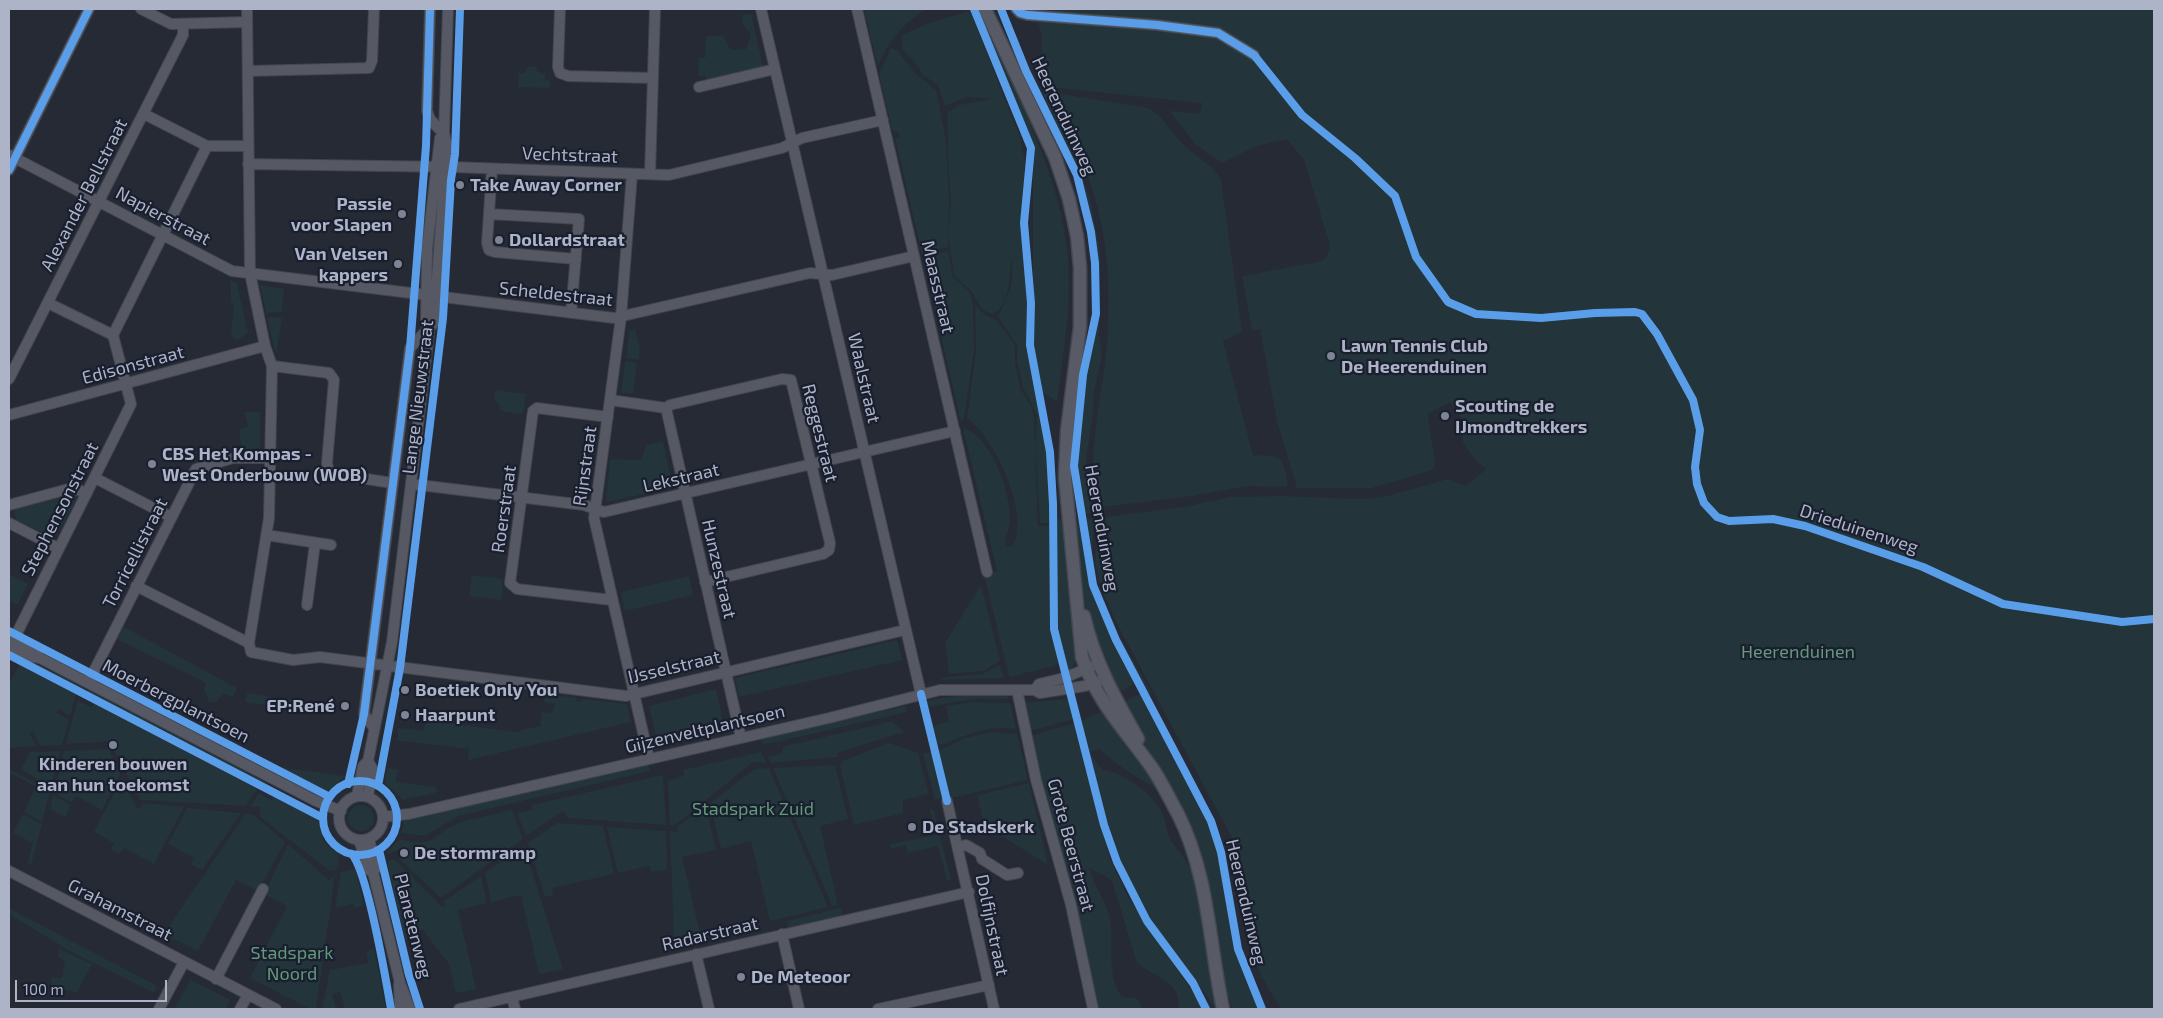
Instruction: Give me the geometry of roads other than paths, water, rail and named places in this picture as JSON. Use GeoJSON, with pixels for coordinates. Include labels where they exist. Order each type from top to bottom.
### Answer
{"type":"FeatureCollection","features":[{"type":"Feature","properties":{"kind":"main road","name":"Heerenduinweg"},"geometry":{"type":"LineString","coordinates":[[985,9],[1002,40],[1060,169],[1077,236],[1080,267],[1080,327],[1067,431],[1065,477],[1071,553],[1078,600],[1080,643],[1086,669],[1092,684],[1118,724],[1149,764],[1179,816],[1197,859],[1206,899],[1223,1009]]}},
{"type":"Feature","properties":{"kind":"main road","name":"Heerenduinweg"},"geometry":{"type":"LineString","coordinates":[[994,9],[1002,40]]}},
{"type":"Feature","properties":{"kind":"main road","name":"Heerenduinweg"},"geometry":{"type":"LineString","coordinates":[[1078,600],[1098,663],[1148,756],[1149,764]]}},
{"type":"Feature","properties":{"kind":"street"},"geometry":{"type":"LineString","coordinates":[[9,170],[12,157],[89,9]]}},
{"type":"Feature","properties":{"kind":"street"},"geometry":{"type":"LineString","coordinates":[[142,9],[171,24],[247,22]]}},
{"type":"Feature","properties":{"kind":"street"},"geometry":{"type":"LineString","coordinates":[[136,586],[248,643],[266,535],[272,366],[265,346],[250,273],[247,9]]}},
{"type":"Feature","properties":{"kind":"street"},"geometry":{"type":"LineString","coordinates":[[248,71],[369,68],[372,61],[374,9]]}},
{"type":"Feature","properties":{"kind":"street"},"geometry":{"type":"LineString","coordinates":[[430,9],[427,111],[430,119],[439,129],[444,131]]}},
{"type":"Feature","properties":{"kind":"street","name":"Lange Nieuwstraat"},"geometry":{"type":"LineString","coordinates":[[357,796],[364,766],[368,761],[387,666],[429,331],[426,323],[432,296],[427,249],[447,139],[444,131],[448,9]]}},
{"type":"Feature","properties":{"kind":"street"},"geometry":{"type":"LineString","coordinates":[[560,9],[558,67],[560,72],[568,76],[653,78]]}},
{"type":"Feature","properties":{"kind":"street"},"geometry":{"type":"LineString","coordinates":[[650,174],[655,9]]}},
{"type":"Feature","properties":{"kind":"street","name":"Waalstraat"},"geometry":{"type":"LineString","coordinates":[[760,9],[921,694]]}},
{"type":"Feature","properties":{"kind":"street","name":"Maasstraat"},"geometry":{"type":"LineString","coordinates":[[857,9],[987,572]]}},
{"type":"Feature","properties":{"kind":"street"},"geometry":{"type":"LineString","coordinates":[[1016,9],[1020,14],[1027,16],[1157,25],[1218,33],[1254,55]]}},
{"type":"Feature","properties":{"kind":"street","name":"Alexander Bellstraat"},"geometry":{"type":"LineString","coordinates":[[9,379],[183,35],[183,24]]}},
{"type":"Feature","properties":{"kind":"street"},"geometry":{"type":"LineString","coordinates":[[699,87],[774,69]]}},
{"type":"Feature","properties":{"kind":"street"},"geometry":{"type":"LineString","coordinates":[[144,114],[207,146],[248,146]]}},
{"type":"Feature","properties":{"kind":"street","name":"Vechtstraat"},"geometry":{"type":"LineString","coordinates":[[248,164],[492,168],[670,175],[782,148],[802,138],[883,120]]}},
{"type":"Feature","properties":{"kind":"street"},"geometry":{"type":"LineString","coordinates":[[48,303],[113,335],[207,146]]}},
{"type":"Feature","properties":{"kind":"street","name":"Napierstraat"},"geometry":{"type":"LineString","coordinates":[[12,157],[232,271],[250,273]]}},
{"type":"Feature","properties":{"kind":"street"},"geometry":{"type":"LineString","coordinates":[[492,168],[487,246],[492,252],[576,258]]}},
{"type":"Feature","properties":{"kind":"street","name":"Rijnstraat"},"geometry":{"type":"LineString","coordinates":[[632,174],[621,317],[594,518],[649,759]]}},
{"type":"Feature","properties":{"kind":"street"},"geometry":{"type":"LineString","coordinates":[[489,214],[579,219],[572,313]]}},
{"type":"Feature","properties":{"kind":"street","name":"Scheldestraat"},"geometry":{"type":"LineString","coordinates":[[250,273],[614,318],[810,273],[832,275],[914,256]]}},
{"type":"Feature","properties":{"kind":"street","name":"Lange Nieuwstraat"},"geometry":{"type":"LineString","coordinates":[[374,728],[364,714],[410,348],[423,334],[429,331]]}},
{"type":"Feature","properties":{"kind":"street","name":"Stephensonstraat"},"geometry":{"type":"LineString","coordinates":[[10,643],[131,404],[113,335]]}},
{"type":"Feature","properties":{"kind":"street","name":"Edisonstraat"},"geometry":{"type":"LineString","coordinates":[[9,415],[265,346]]}},
{"type":"Feature","properties":{"kind":"street"},"geometry":{"type":"LineString","coordinates":[[272,366],[329,373],[332,376],[334,385],[327,469],[329,473],[392,483]]}},
{"type":"Feature","properties":{"kind":"street","name":"Reggestraat"},"geometry":{"type":"LineString","coordinates":[[610,400],[666,408],[670,404],[788,378],[793,384],[830,543],[829,550],[823,554],[705,582]]}},
{"type":"Feature","properties":{"kind":"street","name":"Roerstraat"},"geometry":{"type":"LineString","coordinates":[[608,416],[537,408],[533,411],[511,578],[512,585],[517,589],[612,600]]}},
{"type":"Feature","properties":{"kind":"street","name":"Hunzestraat"},"geometry":{"type":"LineString","coordinates":[[666,408],[684,494],[741,738]]}},
{"type":"Feature","properties":{"kind":"street","name":"Lekstraat"},"geometry":{"type":"LineString","coordinates":[[411,484],[584,505],[604,512],[955,431]]}},
{"type":"Feature","properties":{"kind":"street","name":"Torricellistraat"},"geometry":{"type":"LineString","coordinates":[[88,683],[196,469],[200,466],[233,458],[269,458]]}},
{"type":"Feature","properties":{"kind":"street"},"geometry":{"type":"LineString","coordinates":[[95,478],[171,517]]}},
{"type":"Feature","properties":{"kind":"street"},"geometry":{"type":"LineString","coordinates":[[9,505],[72,488],[87,493]]}},
{"type":"Feature","properties":{"kind":"street"},"geometry":{"type":"LineString","coordinates":[[9,523],[58,548]]}},
{"type":"Feature","properties":{"kind":"street"},"geometry":{"type":"LineString","coordinates":[[266,535],[331,545]]}},
{"type":"Feature","properties":{"kind":"street"},"geometry":{"type":"LineString","coordinates":[[306,605],[315,543]]}},
{"type":"Feature","properties":{"kind":"street","name":"IJsselstraat"},"geometry":{"type":"LineString","coordinates":[[248,643],[249,648],[255,654],[293,660],[320,657],[626,696],[906,630]]}},
{"type":"Feature","properties":{"kind":"street","name":"Moerbergplantsoen"},"geometry":{"type":"LineString","coordinates":[[10,643],[31,649],[40,658],[316,801],[341,811]]}},
{"type":"Feature","properties":{"kind":"street","name":"Gijzenveltplantsoen"},"geometry":{"type":"LineString","coordinates":[[1036,690],[1039,684],[1064,678],[1098,663]]}},
{"type":"Feature","properties":{"kind":"street","name":"Gijzenveltplantsoen"},"geometry":{"type":"LineString","coordinates":[[383,817],[409,814],[741,738],[921,694],[959,688],[1036,690],[1040,693],[1092,684],[1106,679]]}},
{"type":"Feature","properties":{"kind":"street","name":"Grote Beerstraat"},"geometry":{"type":"LineString","coordinates":[[1017,690],[1036,780],[1071,905],[1093,1009]]}},
{"type":"Feature","properties":{"kind":"street","name":"Lange Nieuwstraat"},"geometry":{"type":"LineString","coordinates":[[368,761],[372,768],[368,797]]}},
{"type":"Feature","properties":{"kind":"street"},"geometry":{"type":"LineString","coordinates":[[357,796],[368,797],[380,809],[383,817],[379,829],[364,839],[353,838],[343,830],[340,824],[341,811],[344,804],[357,796]]}},
{"type":"Feature","properties":{"kind":"street","name":"Dolfijnstraat"},"geometry":{"type":"LineString","coordinates":[[948,801],[994,1009]]}},
{"type":"Feature","properties":{"kind":"street","name":"Planetenweg"},"geometry":{"type":"LineString","coordinates":[[364,839],[376,868],[374,872],[400,983],[410,1009]]}},
{"type":"Feature","properties":{"kind":"street","name":"Dolfijnstraat"},"geometry":{"type":"LineString","coordinates":[[958,847],[966,845],[980,853],[982,859],[1007,875],[1018,873]]}},
{"type":"Feature","properties":{"kind":"street","name":"Grahamstraat"},"geometry":{"type":"LineString","coordinates":[[9,871],[276,1009]]}},
{"type":"Feature","properties":{"kind":"street"},"geometry":{"type":"LineString","coordinates":[[216,979],[263,889]]}},
{"type":"Feature","properties":{"kind":"street","name":"Radarstraat"},"geometry":{"type":"LineString","coordinates":[[459,1009],[969,892]]}},
{"type":"Feature","properties":{"kind":"street"},"geometry":{"type":"LineString","coordinates":[[782,934],[799,1009]]}},
{"type":"Feature","properties":{"kind":"street"},"geometry":{"type":"LineString","coordinates":[[696,954],[709,1009]]}},
{"type":"Feature","properties":{"kind":"street"},"geometry":{"type":"LineString","coordinates":[[159,1009],[184,962]]}},
{"type":"Feature","properties":{"kind":"street","name":"Planetenweg"},"geometry":{"type":"LineString","coordinates":[[400,983],[400,1009]]}},
{"type":"Feature","properties":{"kind":"street"},"geometry":{"type":"LineString","coordinates":[[878,1009],[989,985]]}},
{"type":"Feature","properties":{"kind":"street"},"geometry":{"type":"LineString","coordinates":[[240,1009],[248,995]]}},
{"type":"Feature","properties":{"kind":"street"},"geometry":{"type":"LineString","coordinates":[[512,997],[514,1009]]}},
{"type":"Feature","properties":{"kind":"place","name":"Take Away Corner"},"geometry":{"type":"Point","coordinates":[460,185]}},
{"type":"Feature","properties":{"kind":"place","name":"Passie voor Slapen"},"geometry":{"type":"Point","coordinates":[402,214]}},
{"type":"Feature","properties":{"kind":"place","name":"Dollardstraat"},"geometry":{"type":"Point","coordinates":[499,240]}},
{"type":"Feature","properties":{"kind":"place","name":"Van Velsen kappers"},"geometry":{"type":"Point","coordinates":[398,264]}},
{"type":"Feature","properties":{"kind":"place","name":"Lawn Tennis Club De Heerenduinen"},"geometry":{"type":"Point","coordinates":[1331,356]}},
{"type":"Feature","properties":{"kind":"place","name":"Scouting de IJmondtrekkers"},"geometry":{"type":"Point","coordinates":[1445,416]}},
{"type":"Feature","properties":{"kind":"place","name":"CBS Het Kompas - West Onderbouw (WOB)"},"geometry":{"type":"Point","coordinates":[152,464]}},
{"type":"Feature","properties":{"kind":"place","name":"Boetiek Only You"},"geometry":{"type":"Point","coordinates":[405,690]}},
{"type":"Feature","properties":{"kind":"place","name":"EP:René"},"geometry":{"type":"Point","coordinates":[345,706]}},
{"type":"Feature","properties":{"kind":"place","name":"Haarpunt"},"geometry":{"type":"Point","coordinates":[405,715]}},
{"type":"Feature","properties":{"kind":"place","name":"Kinderen bouwen aan hun toekomst"},"geometry":{"type":"Point","coordinates":[113,745]}},
{"type":"Feature","properties":{"kind":"place","name":"De Stadskerk"},"geometry":{"type":"Point","coordinates":[912,827]}},
{"type":"Feature","properties":{"kind":"place","name":"De stormramp"},"geometry":{"type":"Point","coordinates":[404,853]}},
{"type":"Feature","properties":{"kind":"place","name":"De Meteoor"},"geometry":{"type":"Point","coordinates":[741,977]}},
{"type":"Feature","properties":{"kind":"park label","name":"Heerenduinen"},"geometry":{"type":"Point","coordinates":[1798,652]}},
{"type":"Feature","properties":{"kind":"park label","name":"Stadspark Zuid"},"geometry":{"type":"Point","coordinates":[753,809]}},
{"type":"Feature","properties":{"kind":"park label","name":"Stadspark Noord"},"geometry":{"type":"Point","coordinates":[292,963]}}]}
